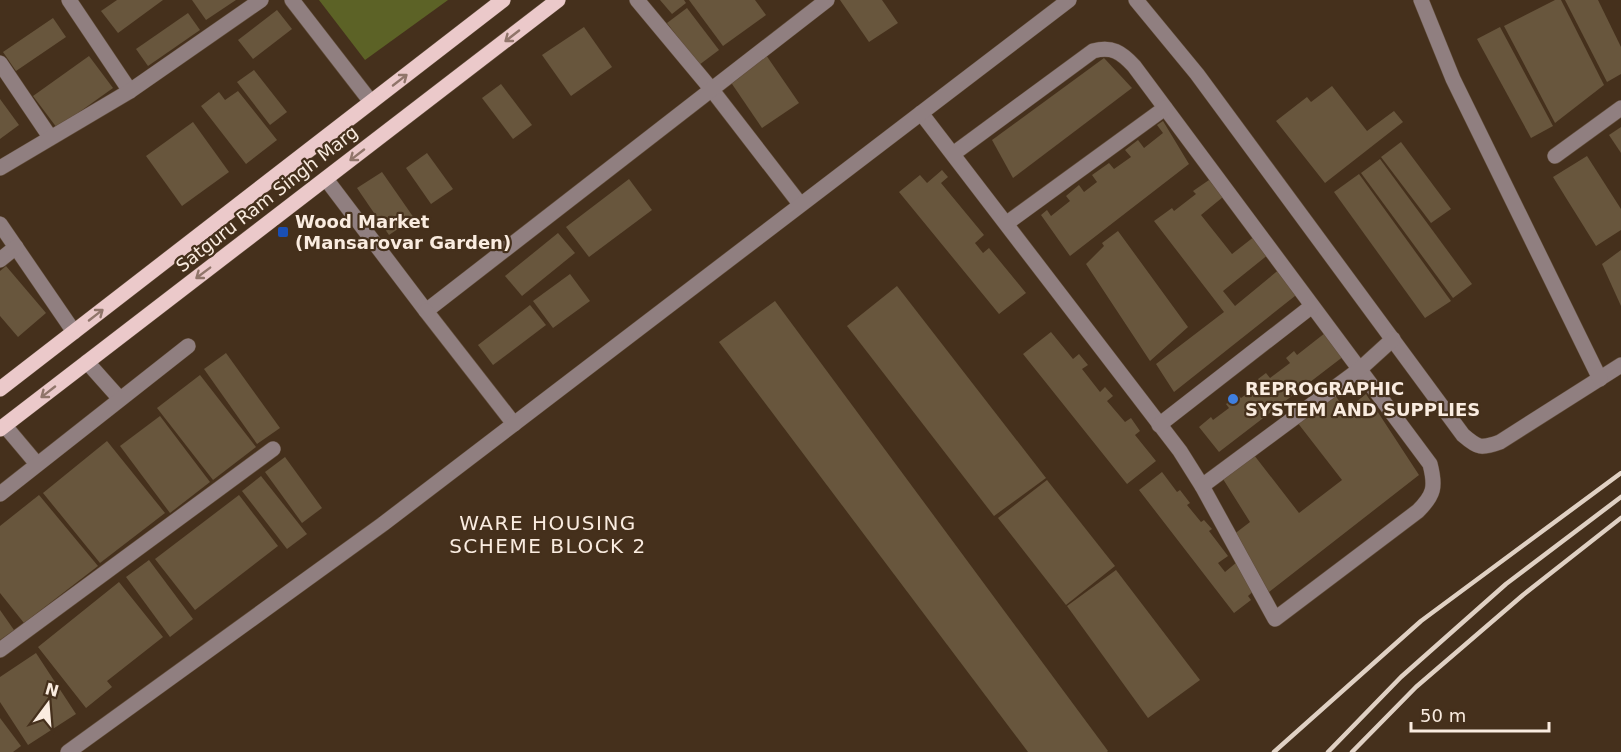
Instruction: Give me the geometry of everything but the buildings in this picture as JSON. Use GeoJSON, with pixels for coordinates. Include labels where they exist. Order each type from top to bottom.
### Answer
{"type":"FeatureCollection","features":[{"type":"Feature","properties":{"kind":"main road","name":"Satguru Ram Singh Marg"},"geometry":{"type":"LineString","coordinates":[[0,389],[503,0]]}},
{"type":"Feature","properties":{"kind":"main road","name":"Satguru Ram Singh Marg"},"geometry":{"type":"LineString","coordinates":[[2,427],[558,0]]}},
{"type":"Feature","properties":{"kind":"street"},"geometry":{"type":"LineString","coordinates":[[69,0],[130,91]]}},
{"type":"Feature","properties":{"kind":"street"},"geometry":{"type":"LineString","coordinates":[[0,168],[130,91],[261,0]]}},
{"type":"Feature","properties":{"kind":"street"},"geometry":{"type":"LineString","coordinates":[[292,0],[371,102]]}},
{"type":"Feature","properties":{"kind":"street"},"geometry":{"type":"LineString","coordinates":[[637,0],[800,204]]}},
{"type":"Feature","properties":{"kind":"street"},"geometry":{"type":"LineString","coordinates":[[426,311],[827,0]]}},
{"type":"Feature","properties":{"kind":"street"},"geometry":{"type":"LineString","coordinates":[[68,752],[383,524],[1069,0]]}},
{"type":"Feature","properties":{"kind":"street"},"geometry":{"type":"LineString","coordinates":[[1136,0],[1197,74],[1463,435],[1475,445],[1485,447],[1500,442],[1621,365]]}},
{"type":"Feature","properties":{"kind":"street"},"geometry":{"type":"LineString","coordinates":[[1421,0],[1453,79],[1600,380]]}},
{"type":"Feature","properties":{"kind":"street"},"geometry":{"type":"LineString","coordinates":[[921,113],[1159,424],[1202,486],[1275,618],[1418,511],[1431,498],[1434,480],[1430,464],[1134,66],[1121,53],[1104,48],[1093,51],[953,154]]}},
{"type":"Feature","properties":{"kind":"street"},"geometry":{"type":"LineString","coordinates":[[0,63],[50,137]]}},
{"type":"Feature","properties":{"kind":"street"},"geometry":{"type":"LineString","coordinates":[[1006,223],[1165,108]]}},
{"type":"Feature","properties":{"kind":"street"},"geometry":{"type":"LineString","coordinates":[[1555,156],[1621,108]]}},
{"type":"Feature","properties":{"kind":"street"},"geometry":{"type":"LineString","coordinates":[[326,179],[514,424]]}},
{"type":"Feature","properties":{"kind":"street"},"geometry":{"type":"LineString","coordinates":[[0,224],[74,332]]}},
{"type":"Feature","properties":{"kind":"street"},"geometry":{"type":"LineString","coordinates":[[0,260],[16,247]]}},
{"type":"Feature","properties":{"kind":"street"},"geometry":{"type":"LineString","coordinates":[[1159,424],[1312,306]]}},
{"type":"Feature","properties":{"kind":"street"},"geometry":{"type":"LineString","coordinates":[[1202,486],[1360,369],[1393,339]]}},
{"type":"Feature","properties":{"kind":"street"},"geometry":{"type":"LineString","coordinates":[[0,494],[188,346]]}},
{"type":"Feature","properties":{"kind":"street"},"geometry":{"type":"LineString","coordinates":[[87,362],[120,399]]}},
{"type":"Feature","properties":{"kind":"street"},"geometry":{"type":"LineString","coordinates":[[2,427],[38,464]]}},
{"type":"Feature","properties":{"kind":"street"},"geometry":{"type":"LineString","coordinates":[[0,650],[273,449]]}},
{"type":"Feature","properties":{"kind":"green space"},"geometry":{"type":"Polygon","coordinates":[[[319,0],[448,0],[365,60],[319,0]]]}},
{"type":"Feature","properties":{"kind":"railway"},"geometry":{"type":"LineString","coordinates":[[1274,752],[1421,621],[1621,473]]}},
{"type":"Feature","properties":{"kind":"railway"},"geometry":{"type":"LineString","coordinates":[[1328,752],[1401,677],[1506,584],[1621,497]]}},
{"type":"Feature","properties":{"kind":"railway"},"geometry":{"type":"LineString","coordinates":[[1352,752],[1416,687],[1523,595],[1621,518]]}},
{"type":"Feature","properties":{"kind":"place","name":"Wood Market (Mansarovar Garden)"},"geometry":{"type":"Point","coordinates":[283,232]}},
{"type":"Feature","properties":{"kind":"place","name":"REPROGRAPHIC SYSTEM AND SUPPLIES"},"geometry":{"type":"Point","coordinates":[1233,399]}},
{"type":"Feature","properties":{"kind":"district","name":"WARE HOUSING SCHEME BLOCK 2"},"geometry":{"type":"Point","coordinates":[548,534]}}]}
